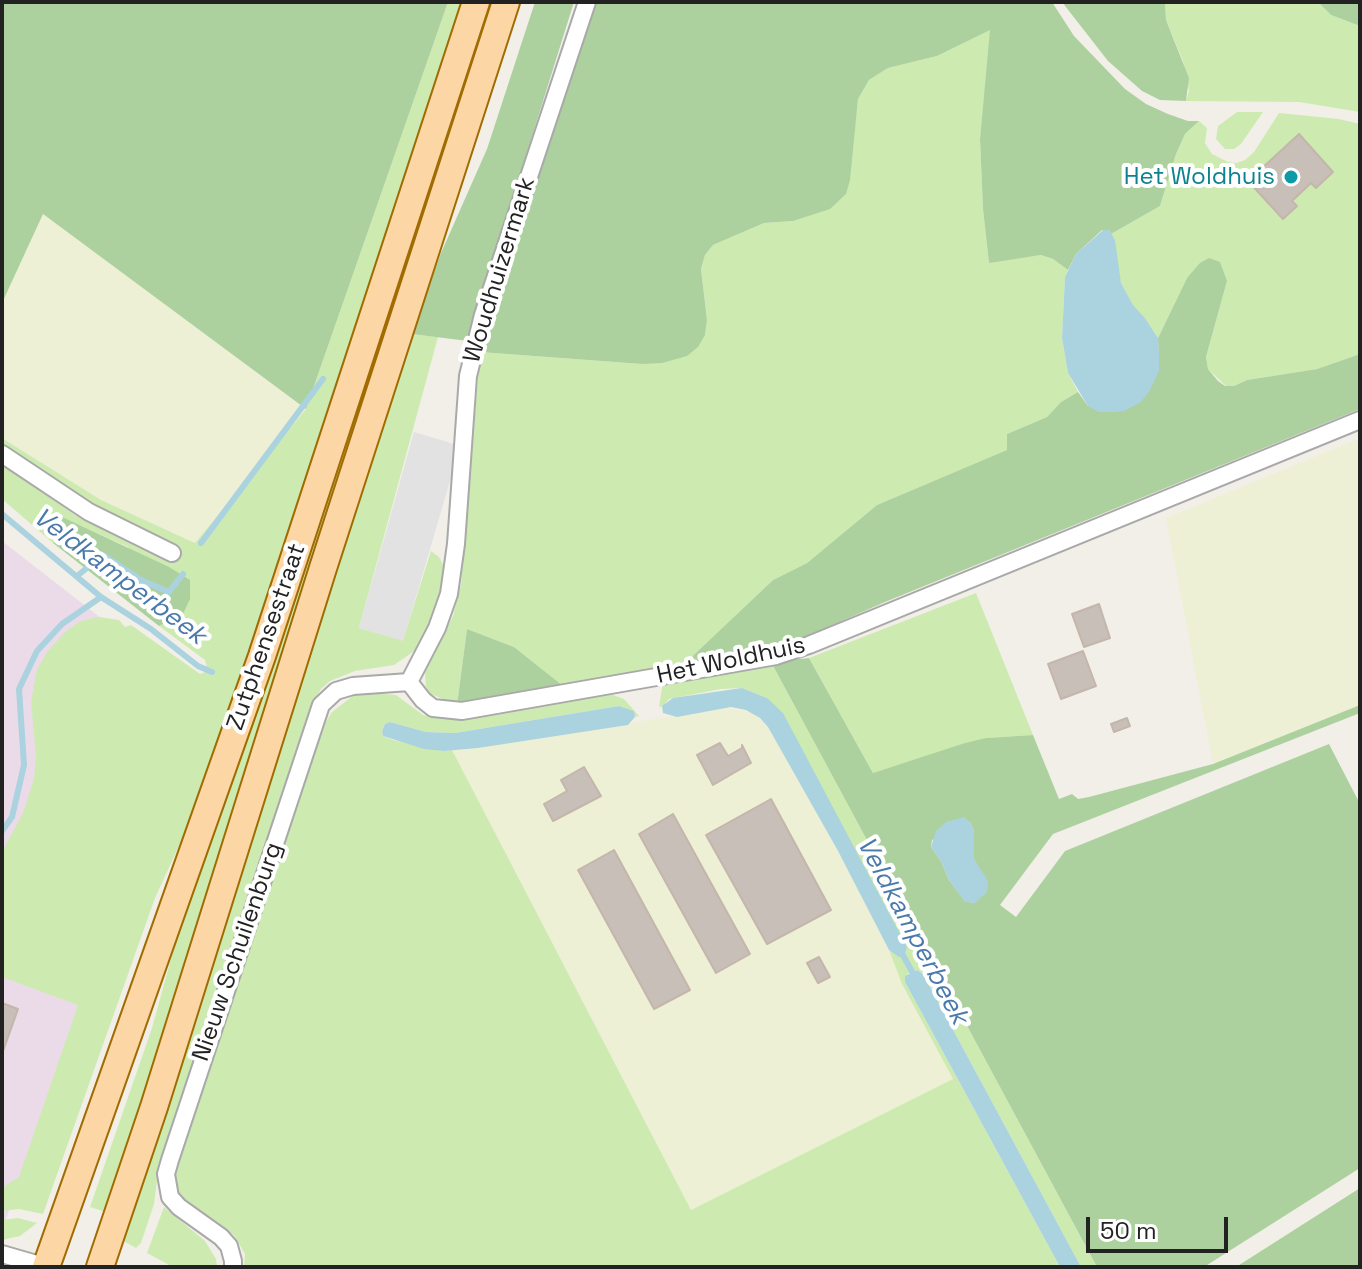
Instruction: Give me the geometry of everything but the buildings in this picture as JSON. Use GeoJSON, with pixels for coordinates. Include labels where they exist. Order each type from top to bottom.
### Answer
{"type":"FeatureCollection","features":[{"type":"Feature","properties":{"kind":"main road","name":"Zutphensestraat"},"geometry":{"type":"LineString","coordinates":[[46,1267],[262,656],[476,2]]}},
{"type":"Feature","properties":{"kind":"main road","name":"Zutphensestraat"},"geometry":{"type":"LineString","coordinates":[[100,1267],[154,1107],[323,568],[506,2]]}},
{"type":"Feature","properties":{"kind":"street","name":"Woudhuizermark"},"geometry":{"type":"LineString","coordinates":[[409,682],[437,628],[449,594],[456,544],[468,376],[483,315],[587,2]]}},
{"type":"Feature","properties":{"kind":"street","name":"Het Woldhuis"},"geometry":{"type":"LineString","coordinates":[[409,682],[433,708],[456,711],[776,656],[850,629],[1360,420]]}},
{"type":"Feature","properties":{"kind":"street"},"geometry":{"type":"LineString","coordinates":[[2,454],[89,512],[172,553]]}},
{"type":"Feature","properties":{"kind":"street","name":"Nieuw Schuilenburg"},"geometry":{"type":"LineString","coordinates":[[233,1267],[229,1246],[221,1237],[170,1197],[166,1174],[170,1160],[321,705],[336,691],[353,686],[409,682]]}},
{"type":"Feature","properties":{"kind":"street"},"geometry":{"type":"LineString","coordinates":[[2,1254],[46,1267]]}},
{"type":"Feature","properties":{"kind":"shaded area"},"geometry":{"type":"Polygon","coordinates":[[[414,432],[454,444],[452,474],[403,641],[359,628],[414,432]]]}},
{"type":"Feature","properties":{"kind":"shaded area"},"geometry":{"type":"Polygon","coordinates":[[[2,541],[196,692],[2,1230],[2,541]]]}},
{"type":"Feature","properties":{"kind":"green space"},"geometry":{"type":"Polygon","coordinates":[[[2,2],[448,2],[306,409],[43,214],[2,303],[2,2]]]}},
{"type":"Feature","properties":{"kind":"green space"},"geometry":{"type":"Polygon","coordinates":[[[448,2],[463,2],[297,516],[200,800],[155,898],[43,1214],[19,1209],[2,1211],[2,1188],[19,1177],[78,1005],[2,977],[2,852],[23,813],[34,779],[36,756],[31,702],[37,669],[66,631],[81,621],[99,617],[119,620],[125,627],[131,625],[200,674],[211,674],[213,669],[159,626],[183,614],[128,547],[59,516],[58,535],[53,543],[2,499],[2,463],[75,515],[130,543],[172,561],[180,546],[84,500],[2,445],[2,438],[101,500],[195,543],[306,409],[448,2]]]}},
{"type":"Feature","properties":{"kind":"green space"},"geometry":{"type":"Polygon","coordinates":[[[487,2],[495,2],[106,1212],[90,1207],[152,1028],[182,919],[487,2]]]}},
{"type":"Feature","properties":{"kind":"green space"},"geometry":{"type":"Polygon","coordinates":[[[535,2],[574,2],[468,341],[412,334],[441,253],[487,149],[535,2]]]}},
{"type":"Feature","properties":{"kind":"green space"},"geometry":{"type":"Polygon","coordinates":[[[595,2],[1052,2],[1074,36],[1125,89],[1146,104],[1168,114],[1188,121],[1199,121],[1185,134],[1160,206],[1111,234],[1109,230],[1102,230],[1076,254],[1068,270],[1041,255],[989,263],[980,139],[990,30],[937,56],[888,68],[869,80],[858,99],[846,194],[830,209],[793,221],[764,223],[713,245],[705,255],[701,269],[707,320],[705,335],[698,347],[687,356],[662,363],[642,364],[480,352],[595,2]]]}},
{"type":"Feature","properties":{"kind":"green space"},"geometry":{"type":"Polygon","coordinates":[[[1062,2],[1165,2],[1166,20],[1189,78],[1186,101],[1160,100],[1142,91],[1108,61],[1062,2]]]}},
{"type":"Feature","properties":{"kind":"green space"},"geometry":{"type":"Polygon","coordinates":[[[1165,2],[1318,2],[1331,15],[1360,26],[1360,112],[1299,102],[1186,101],[1189,91],[1183,61],[1166,20],[1165,2]]]}},
{"type":"Feature","properties":{"kind":"green space"},"geometry":{"type":"Polygon","coordinates":[[[1318,2],[1360,2],[1360,26],[1331,15],[1318,2]]]}},
{"type":"Feature","properties":{"kind":"green space"},"geometry":{"type":"Polygon","coordinates":[[[991,29],[980,139],[989,262],[1041,255],[1068,270],[1062,338],[1068,373],[1078,392],[1061,402],[1047,417],[1007,434],[1008,450],[877,505],[807,563],[773,580],[681,667],[562,685],[514,647],[467,629],[457,705],[431,694],[426,687],[425,673],[453,616],[461,585],[480,352],[642,364],[705,335],[707,320],[701,269],[705,255],[713,245],[764,223],[793,221],[855,125],[858,99],[869,80],[888,68],[937,56],[991,29]]]}},
{"type":"Feature","properties":{"kind":"green space"},"geometry":{"type":"Polygon","coordinates":[[[1237,112],[1263,112],[1241,144],[1234,149],[1225,149],[1216,139],[1218,126],[1237,112]]]}},
{"type":"Feature","properties":{"kind":"green space"},"geometry":{"type":"Polygon","coordinates":[[[1279,113],[1360,124],[1360,354],[1317,369],[1226,386],[1208,369],[1206,357],[1227,281],[1187,278],[1158,338],[1133,306],[1121,283],[1111,234],[1160,206],[1185,134],[1199,121],[1207,128],[1205,143],[1212,154],[1236,163],[1254,152],[1279,113]]]}},
{"type":"Feature","properties":{"kind":"green space"},"geometry":{"type":"Polygon","coordinates":[[[42,213],[306,409],[195,543],[101,500],[2,438],[2,303],[42,213]]]}},
{"type":"Feature","properties":{"kind":"green space"},"geometry":{"type":"Polygon","coordinates":[[[1209,258],[1220,262],[1227,281],[1206,357],[1208,369],[1218,381],[1225,386],[1234,386],[1247,380],[1317,369],[1360,354],[1360,409],[796,641],[738,657],[681,667],[773,580],[807,563],[877,505],[1007,450],[1007,434],[1047,417],[1061,402],[1078,392],[1088,406],[1159,371],[1158,338],[1187,278],[1209,258]]]}},
{"type":"Feature","properties":{"kind":"green space"},"geometry":{"type":"Polygon","coordinates":[[[412,334],[438,337],[359,628],[403,640],[431,551],[439,557],[446,570],[438,610],[421,645],[410,654],[394,665],[355,671],[330,681],[311,705],[159,1166],[154,1204],[141,1243],[136,1248],[122,1240],[412,334]]]}},
{"type":"Feature","properties":{"kind":"green space"},"geometry":{"type":"Polygon","coordinates":[[[1360,438],[1360,705],[1213,764],[1166,518],[1360,438]]]}},
{"type":"Feature","properties":{"kind":"green space"},"geometry":{"type":"Polygon","coordinates":[[[58,515],[190,580],[190,599],[183,614],[159,626],[53,543],[58,535],[58,515]]]}},
{"type":"Feature","properties":{"kind":"green space"},"geometry":{"type":"Polygon","coordinates":[[[976,593],[1033,735],[986,738],[873,773],[809,658],[976,593]]]}},
{"type":"Feature","properties":{"kind":"green space"},"geometry":{"type":"Polygon","coordinates":[[[467,629],[514,647],[562,685],[457,705],[467,629]]]}},
{"type":"Feature","properties":{"kind":"green space"},"geometry":{"type":"Polygon","coordinates":[[[809,658],[873,773],[986,738],[1033,735],[1059,799],[1072,794],[1078,799],[1089,797],[1213,764],[1360,705],[1360,713],[1053,834],[1000,905],[1016,917],[1065,851],[1329,744],[1360,804],[1360,1168],[1204,1267],[1097,1267],[771,662],[809,658]],[[970,822],[932,840],[931,847],[965,901],[975,903],[979,869],[974,859],[974,831],[970,822]]]}},
{"type":"Feature","properties":{"kind":"green space"},"geometry":{"type":"Polygon","coordinates":[[[771,662],[1097,1267],[1081,1267],[923,974],[917,970],[907,974],[905,982],[1060,1267],[244,1267],[245,1254],[234,1235],[179,1198],[173,1173],[322,728],[332,712],[354,695],[396,695],[423,715],[443,719],[605,692],[624,699],[639,716],[635,717],[633,711],[619,706],[455,733],[426,732],[390,722],[385,724],[382,731],[383,736],[393,740],[452,750],[691,1210],[953,1079],[902,984],[889,950],[891,953],[767,698],[742,688],[721,689],[669,699],[659,707],[663,682],[771,662]]]}},
{"type":"Feature","properties":{"kind":"green space"},"geometry":{"type":"Polygon","coordinates":[[[726,708],[746,710],[768,727],[838,851],[889,950],[902,984],[953,1079],[691,1210],[452,750],[726,708]]]}},
{"type":"Feature","properties":{"kind":"green space"},"geometry":{"type":"Polygon","coordinates":[[[1360,1188],[1360,1267],[1236,1267],[1360,1188]]]}},
{"type":"Feature","properties":{"kind":"green space"},"geometry":{"type":"Polygon","coordinates":[[[164,1207],[205,1241],[216,1259],[217,1267],[173,1267],[147,1253],[164,1207]]]}},
{"type":"Feature","properties":{"kind":"green space"},"geometry":{"type":"Polygon","coordinates":[[[18,1218],[37,1223],[20,1236],[2,1240],[2,1220],[18,1218]]]}},
{"type":"Feature","properties":{"kind":"water"},"geometry":{"type":"Polygon","coordinates":[[[1103,230],[1109,230],[1115,240],[1121,283],[1158,338],[1159,371],[1150,390],[1141,402],[1124,411],[1114,412],[1099,412],[1088,406],[1068,373],[1062,338],[1065,277],[1076,254],[1103,230]]]}},
{"type":"Feature","properties":{"kind":"water"},"geometry":{"type":"Polygon","coordinates":[[[742,688],[767,698],[783,713],[907,947],[905,954],[899,957],[889,950],[838,851],[760,718],[746,710],[731,707],[677,717],[663,713],[662,706],[673,698],[742,688]]]}},
{"type":"Feature","properties":{"kind":"water"},"geometry":{"type":"Polygon","coordinates":[[[619,706],[634,711],[635,717],[628,725],[478,748],[424,749],[383,736],[382,731],[385,724],[390,722],[426,732],[455,733],[619,706]]]}},
{"type":"Feature","properties":{"kind":"water"},"geometry":{"type":"Polygon","coordinates":[[[964,817],[974,831],[974,859],[988,881],[987,892],[975,903],[965,902],[931,847],[936,831],[946,822],[964,817]]]}},
{"type":"Feature","properties":{"kind":"water"},"geometry":{"type":"Polygon","coordinates":[[[917,970],[923,974],[1081,1267],[1060,1267],[905,982],[905,976],[917,970]]]}},
{"type":"Feature","properties":{"kind":"waterway"},"geometry":{"type":"LineString","coordinates":[[201,543],[323,379]]}},
{"type":"Feature","properties":{"kind":"waterway","name":"Veldkamperbeek"},"geometry":{"type":"LineString","coordinates":[[2,514],[101,597],[151,629],[198,666],[212,672]]}},
{"type":"Feature","properties":{"kind":"waterway"},"geometry":{"type":"LineString","coordinates":[[77,576],[103,555],[141,580],[169,592],[183,574]]}},
{"type":"Feature","properties":{"kind":"waterway"},"geometry":{"type":"LineString","coordinates":[[2,831],[12,817],[24,765],[19,689],[37,651],[62,624],[101,597]]}},
{"type":"Feature","properties":{"kind":"waterway","name":"Veldkamperbeek"},"geometry":{"type":"LineString","coordinates":[[899,948],[915,977]]}},
{"type":"Feature","properties":{"kind":"place","name":"Het Woldhuis"},"geometry":{"type":"Point","coordinates":[1291,177]}}]}
